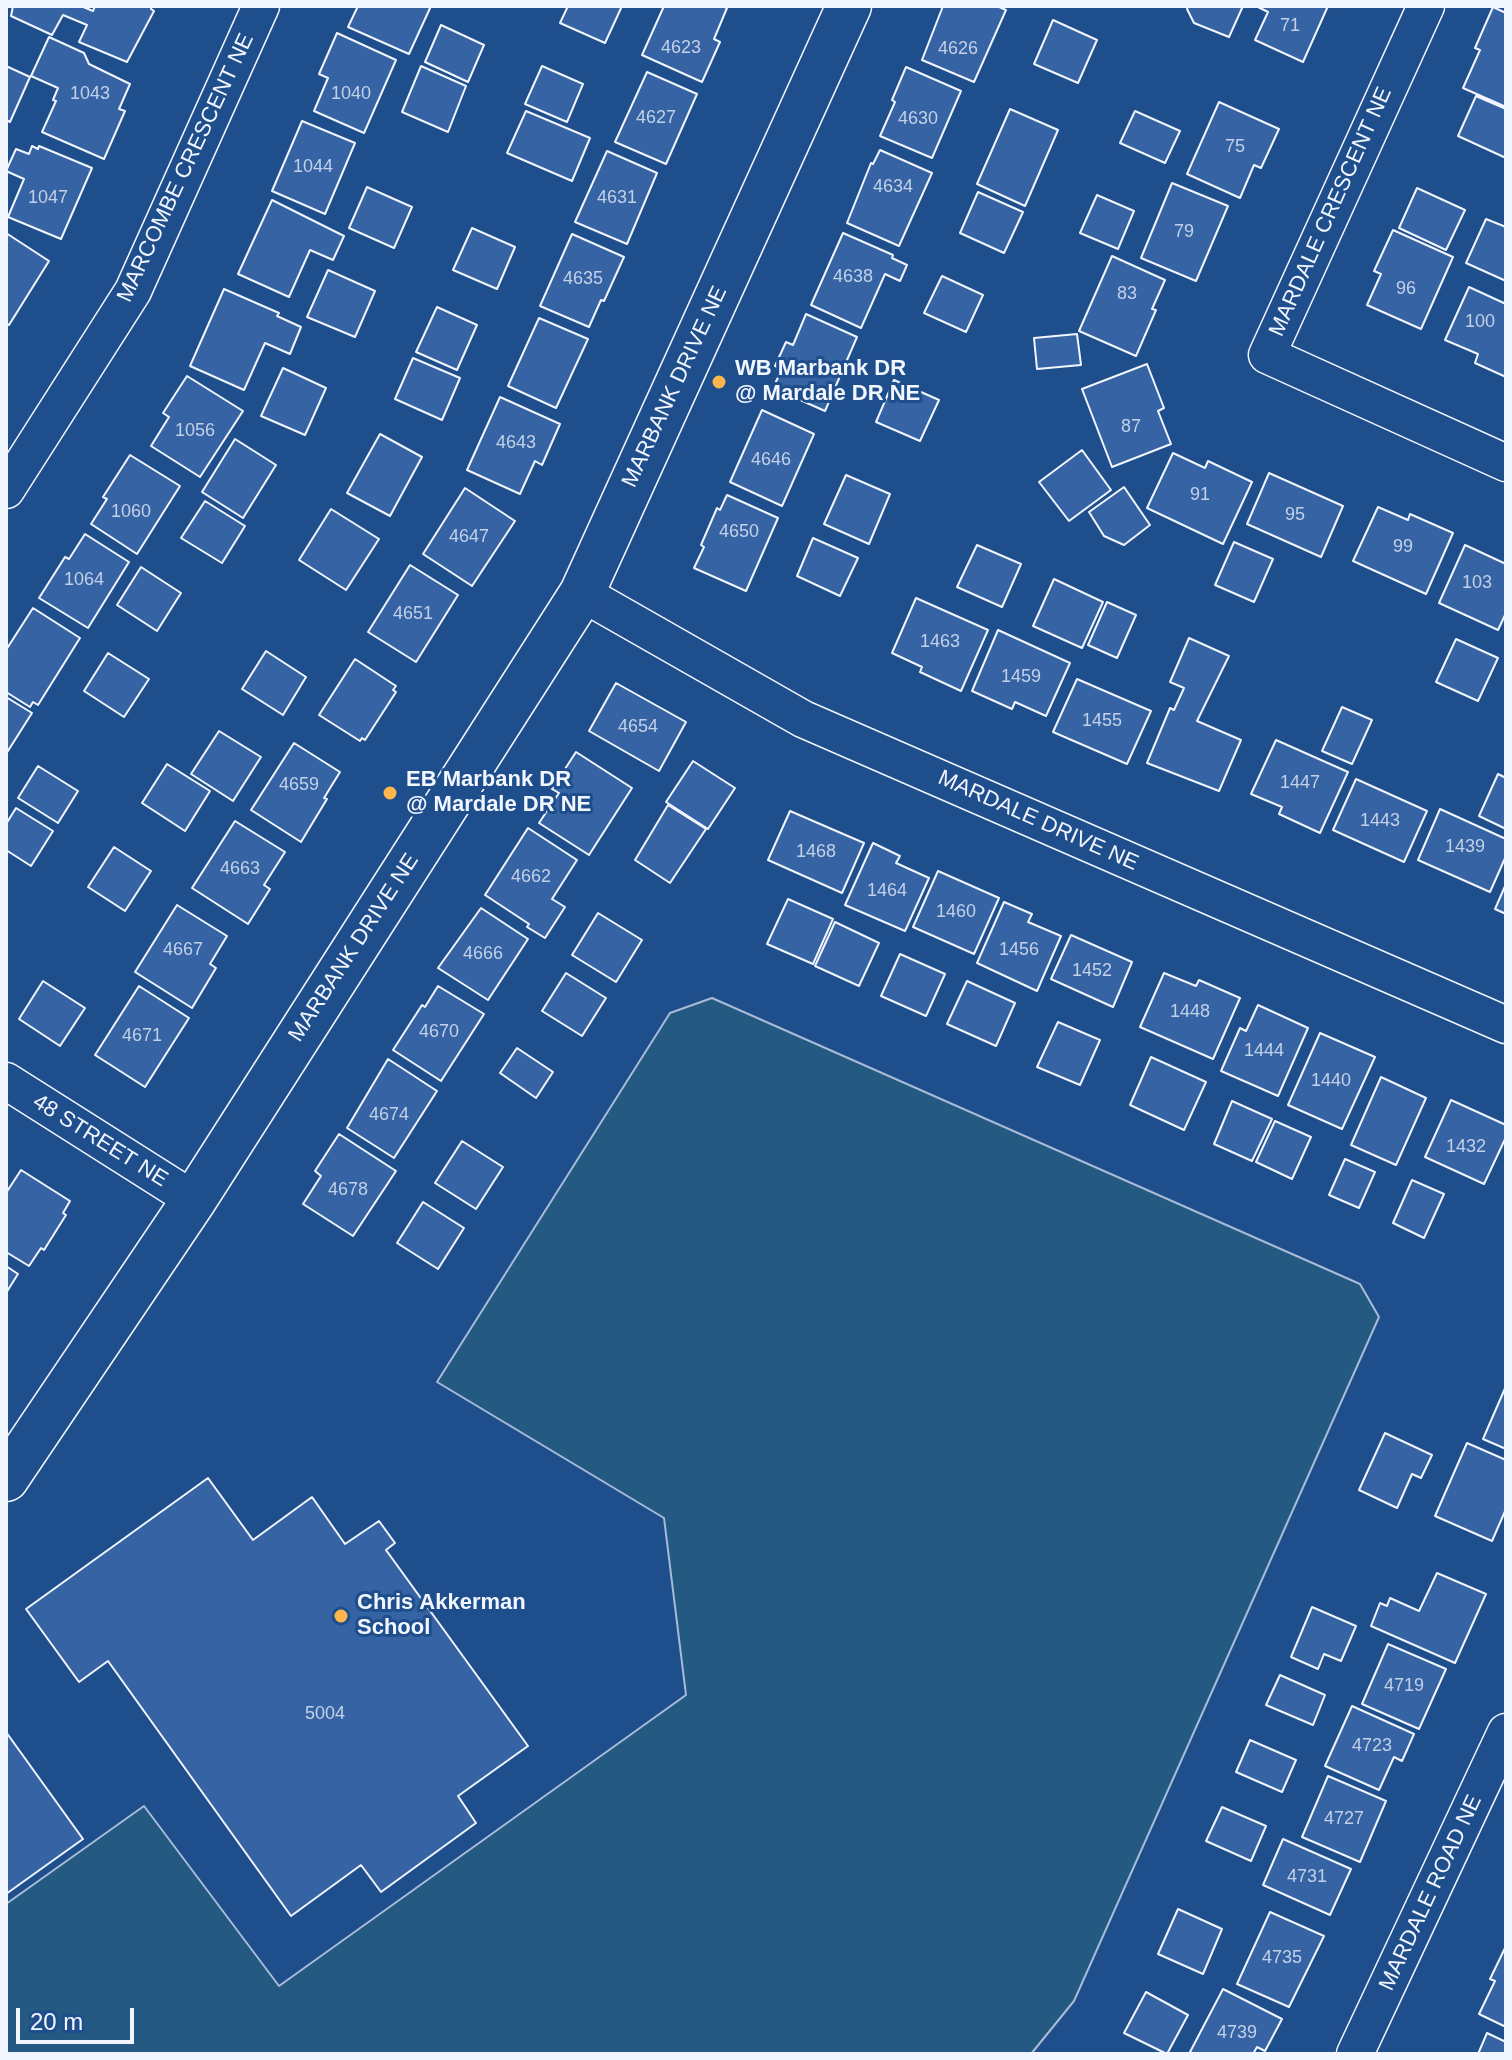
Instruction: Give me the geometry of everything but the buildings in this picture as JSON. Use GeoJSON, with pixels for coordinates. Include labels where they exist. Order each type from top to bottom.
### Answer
{"type":"FeatureCollection","features":[{"type":"Feature","properties":{"kind":"street","name":"MARCOMBE CRESCENT NE"},"geometry":{"type":"LineString","coordinates":[[6,490],[133,291],[261,6]]}},
{"type":"Feature","properties":{"kind":"street","name":"MARBANK DRIVE NE"},"geometry":{"type":"LineString","coordinates":[[6,1479],[194,1200],[582,593],[849,6]]}},
{"type":"Feature","properties":{"kind":"street","name":"MARDALE CRESCENT NE"},"geometry":{"type":"LineString","coordinates":[[1426,6],[1267,355],[1506,463]]}},
{"type":"Feature","properties":{"kind":"street","name":"MARDALE DRIVE NE"},"geometry":{"type":"LineString","coordinates":[[582,593],[803,719],[1506,1025]]}},
{"type":"Feature","properties":{"kind":"street","name":"48 STREET NE"},"geometry":{"type":"LineString","coordinates":[[6,1081],[194,1200]]}},
{"type":"Feature","properties":{"kind":"street","name":"MARDALE ROAD NE"},"geometry":{"type":"LineString","coordinates":[[1355,2054],[1506,1732]]}},
{"type":"Feature","properties":{"kind":"shaded area"},"geometry":{"type":"Polygon","coordinates":[[[712,998],[1360,1284],[1379,1317],[1074,2001],[1031,2054],[6,2054],[6,1904],[144,1806],[279,1986],[686,1695],[664,1518],[437,1382],[670,1013],[712,998]]]}},
{"type":"Feature","properties":{"kind":"place","name":"WB Marbank DR @ Mardale DR NE"},"geometry":{"type":"Point","coordinates":[719,382]}},
{"type":"Feature","properties":{"kind":"place","name":"EB Marbank DR @ Mardale DR NE"},"geometry":{"type":"Point","coordinates":[390,793]}},
{"type":"Feature","properties":{"kind":"place","name":"Chris Akkerman School"},"geometry":{"type":"Point","coordinates":[341,1616]}}]}
